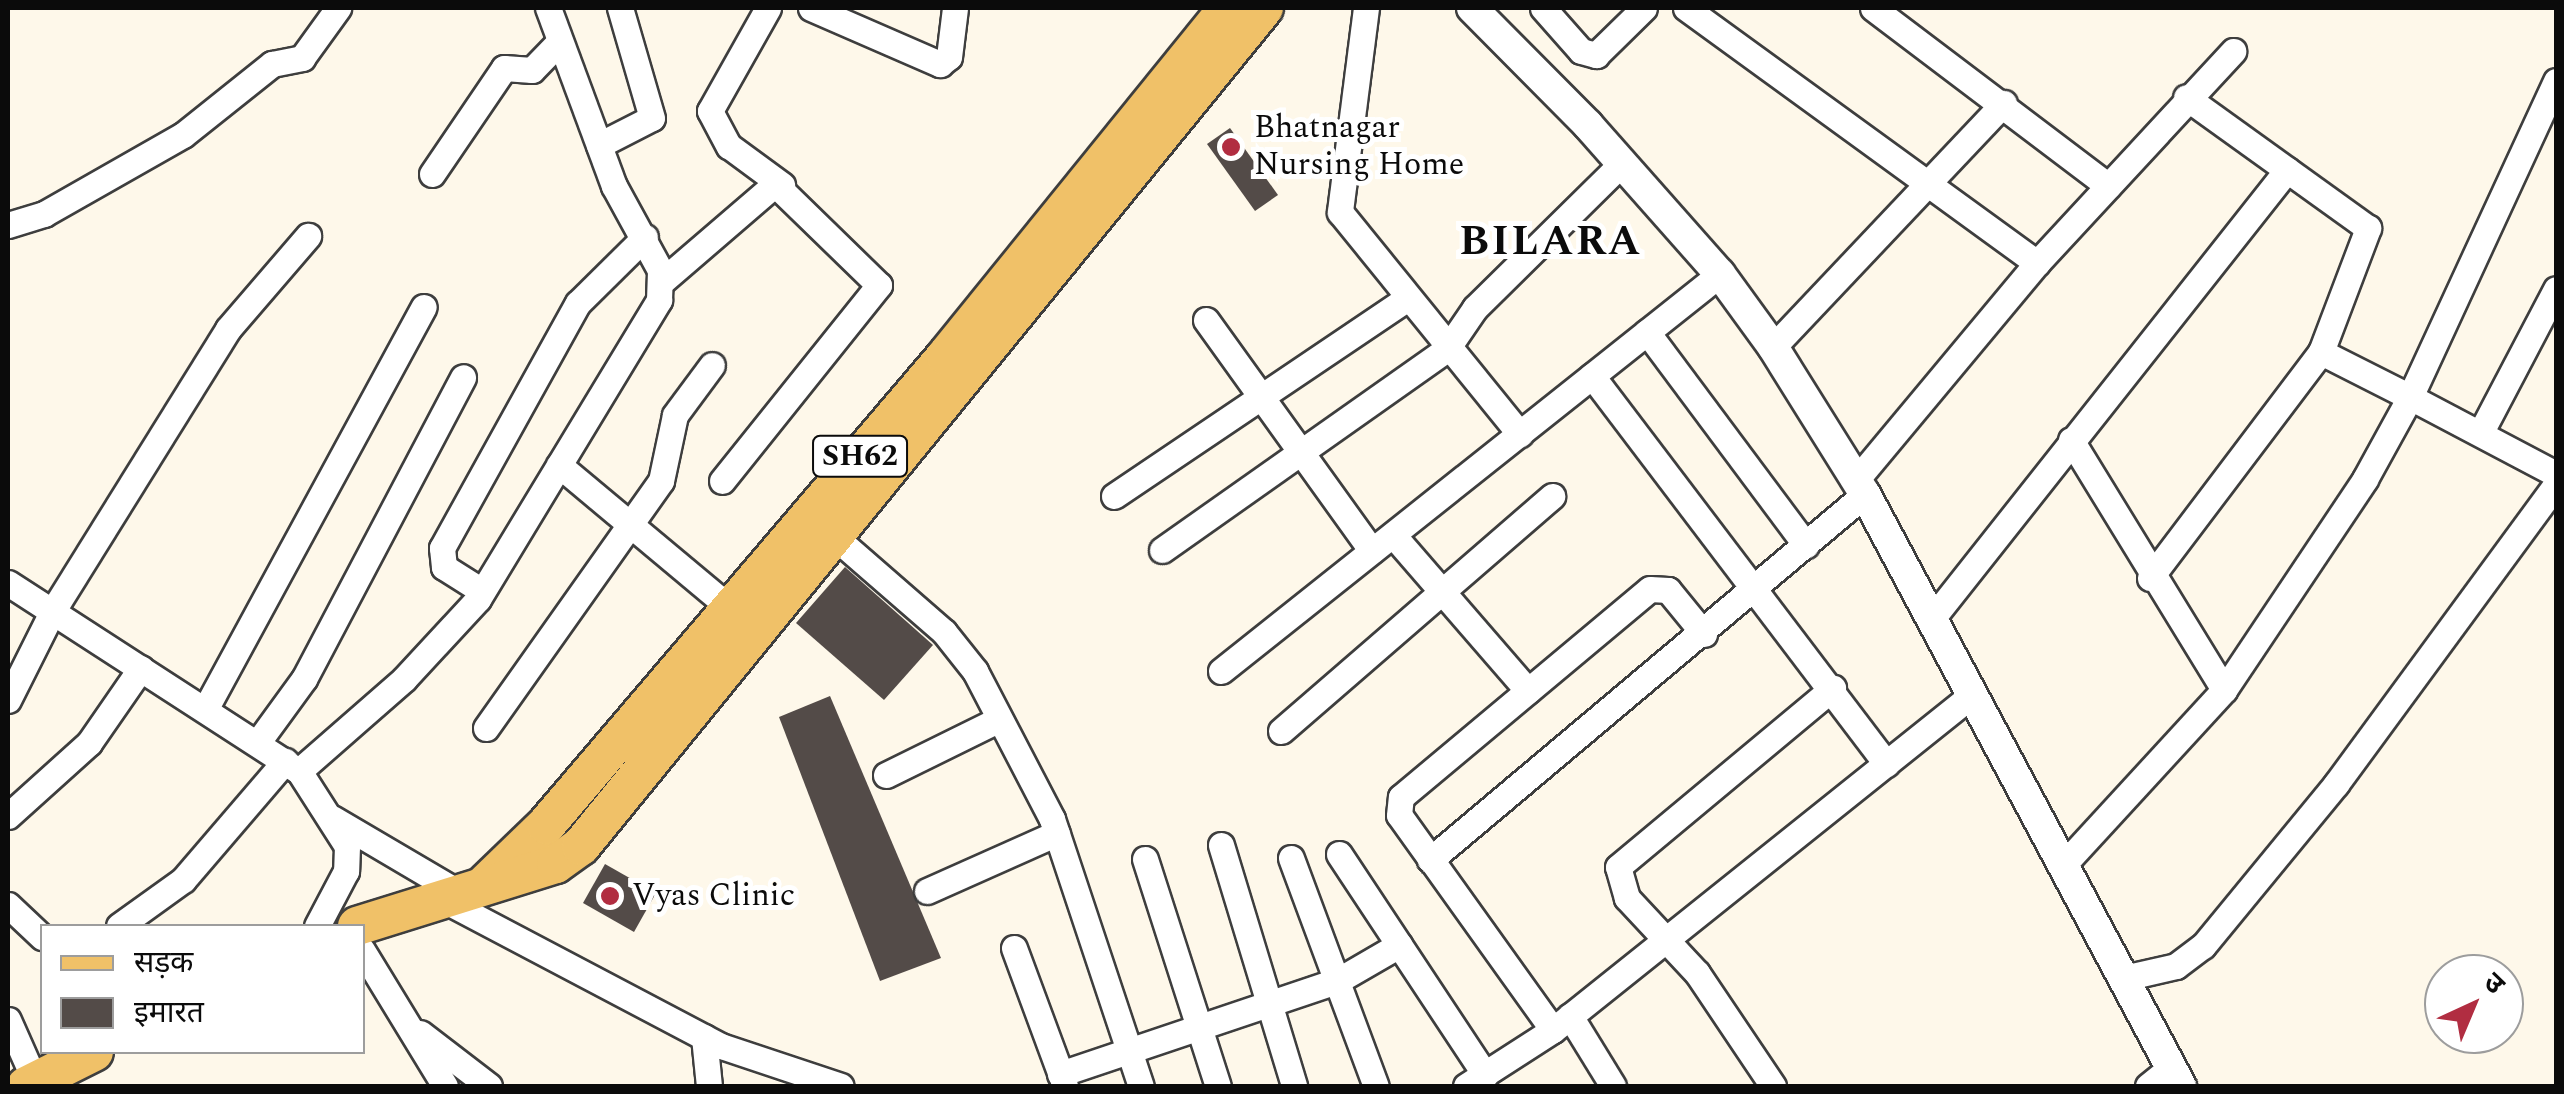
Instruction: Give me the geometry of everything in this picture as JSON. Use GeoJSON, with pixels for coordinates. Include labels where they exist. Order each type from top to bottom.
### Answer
{"type":"FeatureCollection","features":[{"type":"Feature","properties":{"kind":"main road","name":"SH62"},"geometry":{"type":"LineString","coordinates":[[364,924],[459,895],[546,825],[1007,283],[1228,8]]}},
{"type":"Feature","properties":{"kind":"main road"},"geometry":{"type":"LineString","coordinates":[[459,895],[556,864],[581,846],[836,538],[1264,8]]}},
{"type":"Feature","properties":{"kind":"main road"},"geometry":{"type":"LineString","coordinates":[[31,1084],[90,1054]]}},
{"type":"Feature","properties":{"kind":"street"},"geometry":{"type":"LineString","coordinates":[[8,225],[44,214],[183,135],[272,64],[302,58],[338,8]]}},
{"type":"Feature","properties":{"kind":"street"},"geometry":{"type":"LineString","coordinates":[[121,924],[183,880],[292,766],[404,679],[482,592],[650,322],[660,283],[645,237],[599,145],[548,8]]}},
{"type":"Feature","properties":{"kind":"street"},"geometry":{"type":"LineString","coordinates":[[599,145],[652,118],[620,8]]}},
{"type":"Feature","properties":{"kind":"street"},"geometry":{"type":"LineString","coordinates":[[722,481],[879,285],[782,185],[729,146],[710,111],[768,8]]}},
{"type":"Feature","properties":{"kind":"street"},"geometry":{"type":"LineString","coordinates":[[811,8],[940,64],[949,57],[955,8]]}},
{"type":"Feature","properties":{"kind":"street"},"geometry":{"type":"LineString","coordinates":[[1366,8],[1340,212],[1447,349],[1520,434]]}},
{"type":"Feature","properties":{"kind":"street"},"geometry":{"type":"LineString","coordinates":[[1543,8],[1582,51],[1596,55],[1644,8]]}},
{"type":"Feature","properties":{"kind":"street"},"geometry":{"type":"LineString","coordinates":[[1686,8],[1927,189],[2037,263]]}},
{"type":"Feature","properties":{"kind":"street"},"geometry":{"type":"LineString","coordinates":[[1873,8],[2004,103],[2108,186]]}},
{"type":"Feature","properties":{"kind":"street"},"geometry":{"type":"LineString","coordinates":[[1482,11],[1720,274],[1773,347],[1861,486],[1968,698],[2128,977],[2166,1080]]}},
{"type":"Feature","properties":{"kind":"street"},"geometry":{"type":"LineString","coordinates":[[432,174],[504,68],[532,70],[560,41]]}},
{"type":"Feature","properties":{"kind":"street"},"geometry":{"type":"LineString","coordinates":[[1430,860],[1806,545],[1861,486],[2037,263],[2232,51]]}},
{"type":"Feature","properties":{"kind":"street"},"geometry":{"type":"LineString","coordinates":[[2064,863],[2224,690],[2365,479],[2410,396],[2556,81]]}},
{"type":"Feature","properties":{"kind":"street"},"geometry":{"type":"LineString","coordinates":[[2150,578],[2321,352],[2368,228],[2186,97]]}},
{"type":"Feature","properties":{"kind":"street"},"geometry":{"type":"LineString","coordinates":[[1773,347],[1927,189],[2004,103]]}},
{"type":"Feature","properties":{"kind":"street"},"geometry":{"type":"LineString","coordinates":[[1162,550],[1447,349],[1475,308],[1620,166]]}},
{"type":"Feature","properties":{"kind":"street"},"geometry":{"type":"LineString","coordinates":[[1931,620],[2288,170]]}},
{"type":"Feature","properties":{"kind":"street"},"geometry":{"type":"LineString","coordinates":[[660,283],[768,188],[782,185]]}},
{"type":"Feature","properties":{"kind":"street"},"geometry":{"type":"LineString","coordinates":[[8,700],[52,612],[228,329],[308,236]]}},
{"type":"Feature","properties":{"kind":"street"},"geometry":{"type":"LineString","coordinates":[[482,592],[444,568],[442,548],[578,303],[645,237]]}},
{"type":"Feature","properties":{"kind":"street"},"geometry":{"type":"LineString","coordinates":[[1221,671],[1720,274]]}},
{"type":"Feature","properties":{"kind":"street"},"geometry":{"type":"LineString","coordinates":[[2482,430],[2556,289]]}},
{"type":"Feature","properties":{"kind":"street"},"geometry":{"type":"LineString","coordinates":[[1114,496],[1263,399],[1407,298]]}},
{"type":"Feature","properties":{"kind":"street"},"geometry":{"type":"LineString","coordinates":[[207,706],[424,306]]}},
{"type":"Feature","properties":{"kind":"street"},"geometry":{"type":"LineString","coordinates":[[1206,320],[1372,551]]}},
{"type":"Feature","properties":{"kind":"street"},"geometry":{"type":"LineString","coordinates":[[1648,332],[1806,545]]}},
{"type":"Feature","properties":{"kind":"street"},"geometry":{"type":"LineString","coordinates":[[2321,352],[2482,430],[2556,474]]}},
{"type":"Feature","properties":{"kind":"street"},"geometry":{"type":"LineString","coordinates":[[486,728],[666,469],[681,403],[712,366]]}},
{"type":"Feature","properties":{"kind":"street"},"geometry":{"type":"LineString","coordinates":[[1592,376],[1758,588],[1886,764]]}},
{"type":"Feature","properties":{"kind":"street"},"geometry":{"type":"LineString","coordinates":[[258,742],[304,679],[464,377]]}},
{"type":"Feature","properties":{"kind":"street"},"geometry":{"type":"LineString","coordinates":[[2071,440],[2150,578],[2224,690]]}},
{"type":"Feature","properties":{"kind":"street"},"geometry":{"type":"LineString","coordinates":[[558,465],[729,607]]}},
{"type":"Feature","properties":{"kind":"street"},"geometry":{"type":"LineString","coordinates":[[2128,977],[2176,966],[2203,946],[2336,784],[2556,484]]}},
{"type":"Feature","properties":{"kind":"street"},"geometry":{"type":"LineString","coordinates":[[1281,732],[1552,496]]}},
{"type":"Feature","properties":{"kind":"street"},"geometry":{"type":"LineString","coordinates":[[1393,535],[1528,691]]}},
{"type":"Feature","properties":{"kind":"street"},"geometry":{"type":"LineString","coordinates":[[836,538],[962,649],[1057,833],[1134,1052],[1141,1086]]}},
{"type":"Feature","properties":{"kind":"street"},"geometry":{"type":"LineString","coordinates":[[8,584],[207,706],[292,766],[332,818],[347,846],[346,871],[318,924]]}},
{"type":"Feature","properties":{"kind":"street"},"geometry":{"type":"LineString","coordinates":[[1613,1086],[1430,860],[1399,815],[1400,797],[1659,586],[1704,634]]}},
{"type":"Feature","properties":{"kind":"street"},"geometry":{"type":"LineString","coordinates":[[8,816],[89,742],[141,668]]}},
{"type":"Feature","properties":{"kind":"street"},"geometry":{"type":"LineString","coordinates":[[1772,1086],[1697,973],[1663,940],[1617,884],[1618,867],[1833,688]]}},
{"type":"Feature","properties":{"kind":"street"},"geometry":{"type":"LineString","coordinates":[[1339,854],[1400,945],[1476,1080],[1562,1023],[1968,698]]}},
{"type":"Feature","properties":{"kind":"street"},"geometry":{"type":"LineString","coordinates":[[886,775],[998,720]]}},
{"type":"Feature","properties":{"kind":"street"},"geometry":{"type":"LineString","coordinates":[[332,818],[704,1037],[841,1086]]}},
{"type":"Feature","properties":{"kind":"street"},"geometry":{"type":"LineString","coordinates":[[927,891],[1057,833]]}},
{"type":"Feature","properties":{"kind":"street"},"geometry":{"type":"LineString","coordinates":[[1221,845],[1294,1086]]}},
{"type":"Feature","properties":{"kind":"street"},"geometry":{"type":"LineString","coordinates":[[1292,858],[1376,1086]]}},
{"type":"Feature","properties":{"kind":"street"},"geometry":{"type":"LineString","coordinates":[[1145,859],[1218,1086]]}},
{"type":"Feature","properties":{"kind":"street"},"geometry":{"type":"LineString","coordinates":[[8,905],[40,935]]}},
{"type":"Feature","properties":{"kind":"street"},"geometry":{"type":"LineString","coordinates":[[1014,948],[1062,1080],[1337,981],[1400,945]]}},
{"type":"Feature","properties":{"kind":"street"},"geometry":{"type":"LineString","coordinates":[[365,955],[446,1086]]}},
{"type":"Feature","properties":{"kind":"street"},"geometry":{"type":"LineString","coordinates":[[8,1020],[31,1084]]}},
{"type":"Feature","properties":{"kind":"street"},"geometry":{"type":"LineString","coordinates":[[408,1024],[489,1086]]}},
{"type":"Feature","properties":{"kind":"street"},"geometry":{"type":"LineString","coordinates":[[704,1037],[709,1086]]}},
{"type":"Feature","properties":{"kind":"building"},"geometry":{"type":"Polygon","coordinates":[[[1230,128],[1278,195],[1255,211],[1207,144],[1230,128]]]}},
{"type":"Feature","properties":{"kind":"building"},"geometry":{"type":"Polygon","coordinates":[[[845,567],[933,645],[884,700],[796,623],[845,567]]]}},
{"type":"Feature","properties":{"kind":"building"},"geometry":{"type":"Polygon","coordinates":[[[830,696],[941,958],[880,981],[779,717],[830,696]]]}},
{"type":"Feature","properties":{"kind":"building"},"geometry":{"type":"Polygon","coordinates":[[[605,864],[656,893],[634,932],[583,903],[605,864]]]}},
{"type":"Feature","properties":{"kind":"place","name":"Bhatnagar Nursing Home"},"geometry":{"type":"Point","coordinates":[1231,147]}},
{"type":"Feature","properties":{"kind":"place","name":"Vyas Clinic"},"geometry":{"type":"Point","coordinates":[610,896]}},
{"type":"Feature","properties":{"kind":"district","name":"BILARA"},"geometry":{"type":"Point","coordinates":[1551,242]}}]}
